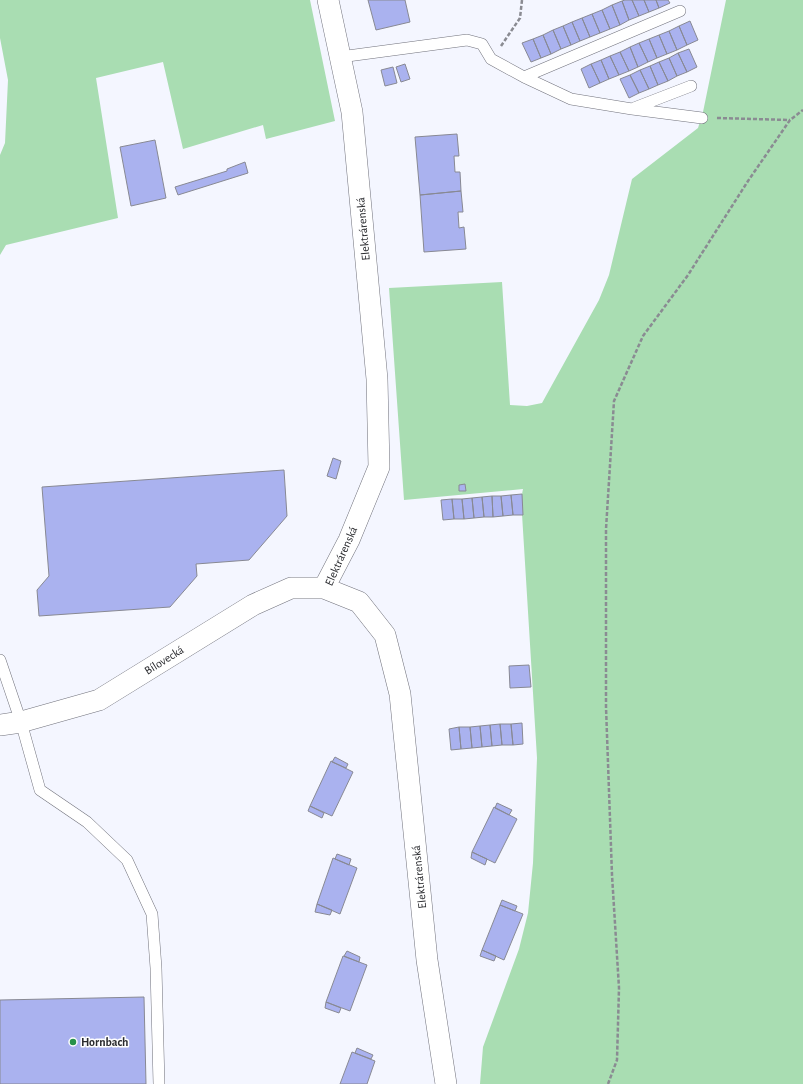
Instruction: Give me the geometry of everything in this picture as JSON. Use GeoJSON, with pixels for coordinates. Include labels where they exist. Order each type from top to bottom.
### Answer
{"type":"FeatureCollection","features":[{"type":"Feature","properties":{"kind":"street","name":"Elektrárenská"},"geometry":{"type":"LineString","coordinates":[[328,0],[352,112],[377,379],[380,467],[349,540],[324,588],[359,602],[385,635],[400,694],[427,960],[446,1084]]}},
{"type":"Feature","properties":{"kind":"street","name":"Bílovecká"},"geometry":{"type":"LineString","coordinates":[[0,725],[21,722],[99,700],[253,606],[291,588],[324,588]]}},
{"type":"Feature","properties":{"kind":"lane"},"geometry":{"type":"LineString","coordinates":[[524,77],[680,11]]}},
{"type":"Feature","properties":{"kind":"lane"},"geometry":{"type":"LineString","coordinates":[[340,57],[467,40],[482,44],[491,59],[524,77],[571,98],[632,109],[702,118]]}},
{"type":"Feature","properties":{"kind":"lane"},"geometry":{"type":"LineString","coordinates":[[632,109],[691,86]]}},
{"type":"Feature","properties":{"kind":"lane"},"geometry":{"type":"LineString","coordinates":[[0,660],[21,722],[40,790],[87,822],[127,860],[152,914],[156,968],[159,1084]]}},
{"type":"Feature","properties":{"kind":"path"},"geometry":{"type":"LineString","coordinates":[[491,59],[520,18],[522,0]]}},
{"type":"Feature","properties":{"kind":"path"},"geometry":{"type":"LineString","coordinates":[[608,1084],[617,1060],[619,988],[612,875],[606,707],[606,529],[614,402],[643,336],[688,275],[748,181],[790,120],[803,110]]}},
{"type":"Feature","properties":{"kind":"path"},"geometry":{"type":"LineString","coordinates":[[702,118],[790,120]]}},
{"type":"Feature","properties":{"kind":"green space"},"geometry":{"type":"Polygon","coordinates":[[[0,0],[310,0],[335,121],[266,139],[263,125],[183,149],[163,62],[96,78],[118,218],[6,245],[0,255],[0,155],[5,143],[8,80],[0,38],[0,0]]]}},
{"type":"Feature","properties":{"kind":"green space"},"geometry":{"type":"Polygon","coordinates":[[[726,0],[803,0],[803,1084],[480,1084],[483,1047],[519,949],[528,913],[533,863],[537,758],[522,514],[523,489],[404,500],[389,288],[502,282],[510,405],[527,406],[542,403],[599,300],[609,275],[632,179],[698,128],[703,112],[726,0]]]}},
{"type":"Feature","properties":{"kind":"building"},"geometry":{"type":"Polygon","coordinates":[[[368,0],[405,0],[410,22],[376,30],[368,0]]]}},
{"type":"Feature","properties":{"kind":"building"},"geometry":{"type":"Polygon","coordinates":[[[632,0],[639,16],[629,20],[622,1],[632,0]]]}},
{"type":"Feature","properties":{"kind":"building"},"geometry":{"type":"Polygon","coordinates":[[[632,0],[644,0],[649,12],[639,16],[632,0]]]}},
{"type":"Feature","properties":{"kind":"building"},"geometry":{"type":"Polygon","coordinates":[[[644,0],[656,0],[659,8],[649,12],[644,0]]]}},
{"type":"Feature","properties":{"kind":"building"},"geometry":{"type":"Polygon","coordinates":[[[656,0],[668,0],[670,3],[659,8],[656,0]]]}},
{"type":"Feature","properties":{"kind":"building"},"geometry":{"type":"Polygon","coordinates":[[[622,1],[629,20],[620,25],[612,5],[622,1]]]}},
{"type":"Feature","properties":{"kind":"building"},"geometry":{"type":"Polygon","coordinates":[[[612,5],[620,25],[610,29],[602,10],[612,5]]]}},
{"type":"Feature","properties":{"kind":"building"},"geometry":{"type":"Polygon","coordinates":[[[602,10],[610,29],[600,33],[592,14],[602,10]]]}},
{"type":"Feature","properties":{"kind":"building"},"geometry":{"type":"Polygon","coordinates":[[[592,14],[600,33],[590,37],[582,18],[592,14]]]}},
{"type":"Feature","properties":{"kind":"building"},"geometry":{"type":"Polygon","coordinates":[[[582,18],[590,37],[580,41],[572,22],[582,18]]]}},
{"type":"Feature","properties":{"kind":"building"},"geometry":{"type":"Polygon","coordinates":[[[690,21],[698,40],[687,45],[679,26],[690,21]]]}},
{"type":"Feature","properties":{"kind":"building"},"geometry":{"type":"Polygon","coordinates":[[[572,22],[580,41],[571,45],[563,26],[572,22]]]}},
{"type":"Feature","properties":{"kind":"building"},"geometry":{"type":"Polygon","coordinates":[[[563,26],[571,45],[561,49],[553,30],[563,26]]]}},
{"type":"Feature","properties":{"kind":"building"},"geometry":{"type":"Polygon","coordinates":[[[679,26],[687,45],[677,50],[669,31],[679,26]]]}},
{"type":"Feature","properties":{"kind":"building"},"geometry":{"type":"Polygon","coordinates":[[[553,30],[561,49],[551,54],[543,35],[553,30]]]}},
{"type":"Feature","properties":{"kind":"building"},"geometry":{"type":"Polygon","coordinates":[[[669,31],[677,50],[667,54],[659,35],[669,31]]]}},
{"type":"Feature","properties":{"kind":"building"},"geometry":{"type":"Polygon","coordinates":[[[543,35],[551,54],[541,58],[533,39],[543,35]]]}},
{"type":"Feature","properties":{"kind":"building"},"geometry":{"type":"Polygon","coordinates":[[[659,35],[667,54],[657,58],[649,39],[659,35]]]}},
{"type":"Feature","properties":{"kind":"building"},"geometry":{"type":"Polygon","coordinates":[[[533,39],[541,58],[531,62],[522,43],[533,39]]]}},
{"type":"Feature","properties":{"kind":"building"},"geometry":{"type":"Polygon","coordinates":[[[649,39],[657,58],[648,62],[639,43],[649,39]]]}},
{"type":"Feature","properties":{"kind":"building"},"geometry":{"type":"Polygon","coordinates":[[[639,43],[648,62],[638,67],[630,47],[639,43]]]}},
{"type":"Feature","properties":{"kind":"building"},"geometry":{"type":"Polygon","coordinates":[[[630,47],[638,67],[629,71],[620,52],[630,47]]]}},
{"type":"Feature","properties":{"kind":"building"},"geometry":{"type":"Polygon","coordinates":[[[689,49],[697,67],[687,72],[678,53],[689,49]]]}},
{"type":"Feature","properties":{"kind":"building"},"geometry":{"type":"Polygon","coordinates":[[[620,52],[629,71],[619,75],[610,56],[620,52]]]}},
{"type":"Feature","properties":{"kind":"building"},"geometry":{"type":"Polygon","coordinates":[[[678,53],[687,72],[677,76],[669,58],[678,53]]]}},
{"type":"Feature","properties":{"kind":"building"},"geometry":{"type":"Polygon","coordinates":[[[610,56],[619,75],[609,79],[601,60],[610,56]]]}},
{"type":"Feature","properties":{"kind":"building"},"geometry":{"type":"Polygon","coordinates":[[[669,58],[677,76],[668,81],[659,62],[669,58]]]}},
{"type":"Feature","properties":{"kind":"building"},"geometry":{"type":"Polygon","coordinates":[[[601,60],[609,79],[600,83],[591,64],[601,60]]]}},
{"type":"Feature","properties":{"kind":"building"},"geometry":{"type":"Polygon","coordinates":[[[659,62],[668,81],[658,85],[650,66],[659,62]]]}},
{"type":"Feature","properties":{"kind":"building"},"geometry":{"type":"Polygon","coordinates":[[[405,64],[410,79],[401,82],[396,67],[405,64]]]}},
{"type":"Feature","properties":{"kind":"building"},"geometry":{"type":"Polygon","coordinates":[[[591,64],[600,83],[589,88],[581,69],[591,64]]]}},
{"type":"Feature","properties":{"kind":"building"},"geometry":{"type":"Polygon","coordinates":[[[650,66],[658,85],[649,89],[640,70],[650,66]]]}},
{"type":"Feature","properties":{"kind":"building"},"geometry":{"type":"Polygon","coordinates":[[[393,67],[397,83],[385,86],[381,70],[393,67]]]}},
{"type":"Feature","properties":{"kind":"building"},"geometry":{"type":"Polygon","coordinates":[[[640,70],[649,89],[639,93],[630,75],[640,70]]]}},
{"type":"Feature","properties":{"kind":"building"},"geometry":{"type":"Polygon","coordinates":[[[630,75],[639,93],[629,98],[620,79],[630,75]]]}},
{"type":"Feature","properties":{"kind":"building"},"geometry":{"type":"Polygon","coordinates":[[[457,134],[459,156],[454,156],[455,172],[460,172],[461,191],[420,195],[415,137],[457,134]]]}},
{"type":"Feature","properties":{"kind":"building"},"geometry":{"type":"Polygon","coordinates":[[[155,140],[166,198],[131,206],[120,147],[155,140]]]}},
{"type":"Feature","properties":{"kind":"building"},"geometry":{"type":"Polygon","coordinates":[[[245,162],[248,173],[178,195],[175,187],[227,171],[227,169],[245,162]]]}},
{"type":"Feature","properties":{"kind":"building"},"geometry":{"type":"Polygon","coordinates":[[[461,191],[463,212],[458,212],[459,228],[464,227],[466,249],[424,252],[420,195],[461,191]]]}},
{"type":"Feature","properties":{"kind":"building"},"geometry":{"type":"Polygon","coordinates":[[[333,458],[341,461],[336,479],[327,476],[333,458]]]}},
{"type":"Feature","properties":{"kind":"building"},"geometry":{"type":"Polygon","coordinates":[[[284,470],[287,516],[249,560],[196,564],[197,576],[170,607],[39,616],[37,590],[49,576],[42,487],[284,470]]]}},
{"type":"Feature","properties":{"kind":"building"},"geometry":{"type":"Polygon","coordinates":[[[465,484],[466,491],[459,491],[459,485],[465,484]]]}},
{"type":"Feature","properties":{"kind":"building"},"geometry":{"type":"Polygon","coordinates":[[[522,494],[523,515],[513,515],[511,495],[522,494]]]}},
{"type":"Feature","properties":{"kind":"building"},"geometry":{"type":"Polygon","coordinates":[[[511,495],[513,515],[503,516],[501,496],[511,495]]]}},
{"type":"Feature","properties":{"kind":"building"},"geometry":{"type":"Polygon","coordinates":[[[492,496],[493,517],[484,517],[482,497],[492,496]]]}},
{"type":"Feature","properties":{"kind":"building"},"geometry":{"type":"Polygon","coordinates":[[[492,496],[501,496],[503,516],[493,517],[492,496]]]}},
{"type":"Feature","properties":{"kind":"building"},"geometry":{"type":"Polygon","coordinates":[[[482,497],[484,517],[474,518],[472,498],[482,497]]]}},
{"type":"Feature","properties":{"kind":"building"},"geometry":{"type":"Polygon","coordinates":[[[472,498],[474,518],[464,519],[462,499],[472,498]]]}},
{"type":"Feature","properties":{"kind":"building"},"geometry":{"type":"Polygon","coordinates":[[[452,499],[462,499],[464,519],[454,519],[452,499]]]}},
{"type":"Feature","properties":{"kind":"building"},"geometry":{"type":"Polygon","coordinates":[[[452,499],[454,519],[443,520],[441,500],[452,499]]]}},
{"type":"Feature","properties":{"kind":"building"},"geometry":{"type":"Polygon","coordinates":[[[529,665],[531,687],[510,688],[509,666],[529,665]]]}},
{"type":"Feature","properties":{"kind":"building"},"geometry":{"type":"Polygon","coordinates":[[[522,723],[523,744],[513,745],[511,724],[522,723]]]}},
{"type":"Feature","properties":{"kind":"building"},"geometry":{"type":"Polygon","coordinates":[[[500,724],[502,745],[492,746],[490,725],[500,724]]]}},
{"type":"Feature","properties":{"kind":"building"},"geometry":{"type":"Polygon","coordinates":[[[500,724],[511,724],[513,745],[502,745],[500,724]]]}},
{"type":"Feature","properties":{"kind":"building"},"geometry":{"type":"Polygon","coordinates":[[[490,725],[492,746],[482,747],[480,726],[490,725]]]}},
{"type":"Feature","properties":{"kind":"building"},"geometry":{"type":"Polygon","coordinates":[[[480,726],[482,747],[472,748],[470,727],[480,726]]]}},
{"type":"Feature","properties":{"kind":"building"},"geometry":{"type":"Polygon","coordinates":[[[459,727],[461,749],[451,750],[449,729],[459,727]]]}},
{"type":"Feature","properties":{"kind":"building"},"geometry":{"type":"Polygon","coordinates":[[[459,727],[470,727],[472,748],[461,749],[459,727]]]}},
{"type":"Feature","properties":{"kind":"building"},"geometry":{"type":"Polygon","coordinates":[[[335,757],[348,764],[346,768],[332,762],[335,757]]]}},
{"type":"Feature","properties":{"kind":"building"},"geometry":{"type":"Polygon","coordinates":[[[331,761],[353,772],[332,816],[310,806],[331,761]]]}},
{"type":"Feature","properties":{"kind":"building"},"geometry":{"type":"Polygon","coordinates":[[[497,803],[512,810],[509,815],[495,808],[497,803]]]}},
{"type":"Feature","properties":{"kind":"building"},"geometry":{"type":"Polygon","coordinates":[[[310,806],[324,813],[322,818],[308,811],[310,806]]]}},
{"type":"Feature","properties":{"kind":"building"},"geometry":{"type":"Polygon","coordinates":[[[494,807],[517,819],[495,863],[472,852],[494,807]]]}},
{"type":"Feature","properties":{"kind":"building"},"geometry":{"type":"Polygon","coordinates":[[[472,852],[487,859],[485,865],[471,858],[472,852]]]}},
{"type":"Feature","properties":{"kind":"building"},"geometry":{"type":"Polygon","coordinates":[[[337,854],[351,859],[349,865],[335,859],[337,854]]]}},
{"type":"Feature","properties":{"kind":"building"},"geometry":{"type":"Polygon","coordinates":[[[333,858],[357,868],[340,914],[317,904],[333,858]]]}},
{"type":"Feature","properties":{"kind":"building"},"geometry":{"type":"Polygon","coordinates":[[[502,900],[517,906],[515,911],[500,905],[502,900]]]}},
{"type":"Feature","properties":{"kind":"building"},"geometry":{"type":"Polygon","coordinates":[[[317,904],[332,910],[330,915],[315,912],[317,904]]]}},
{"type":"Feature","properties":{"kind":"building"},"geometry":{"type":"Polygon","coordinates":[[[500,905],[523,914],[504,960],[482,950],[500,905]]]}},
{"type":"Feature","properties":{"kind":"building"},"geometry":{"type":"Polygon","coordinates":[[[482,950],[496,956],[494,961],[480,956],[482,950]]]}},
{"type":"Feature","properties":{"kind":"building"},"geometry":{"type":"Polygon","coordinates":[[[347,951],[360,957],[359,962],[344,956],[347,951]]]}},
{"type":"Feature","properties":{"kind":"building"},"geometry":{"type":"Polygon","coordinates":[[[343,956],[367,965],[350,1011],[326,1002],[343,956]]]}},
{"type":"Feature","properties":{"kind":"building","name":"Hornbach"},"geometry":{"type":"Polygon","coordinates":[[[144,997],[146,1084],[0,1084],[0,1000],[144,997]]]}},
{"type":"Feature","properties":{"kind":"building"},"geometry":{"type":"Polygon","coordinates":[[[326,1002],[341,1008],[339,1013],[325,1008],[326,1002]]]}},
{"type":"Feature","properties":{"kind":"building"},"geometry":{"type":"Polygon","coordinates":[[[357,1048],[373,1055],[371,1059],[355,1053],[357,1048]]]}},
{"type":"Feature","properties":{"kind":"building"},"geometry":{"type":"Polygon","coordinates":[[[352,1052],[375,1061],[367,1084],[340,1084],[352,1052]]]}},
{"type":"Feature","properties":{"kind":"place","name":"Hornbach"},"geometry":{"type":"Point","coordinates":[73,1042]}}]}
